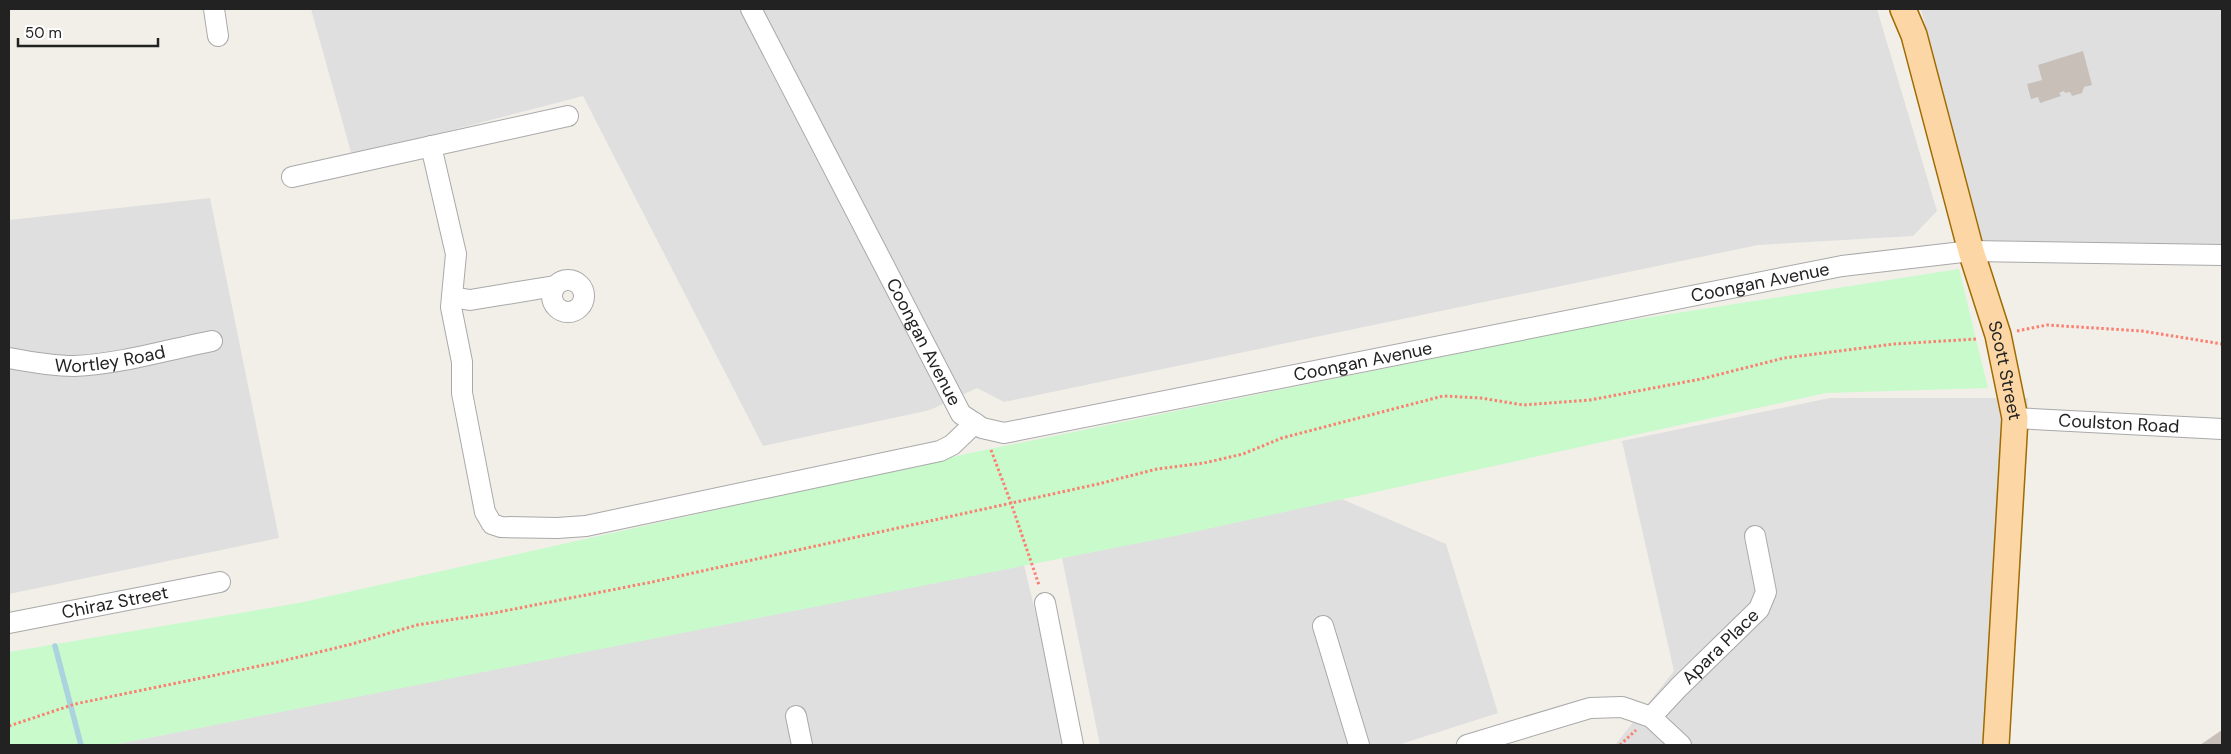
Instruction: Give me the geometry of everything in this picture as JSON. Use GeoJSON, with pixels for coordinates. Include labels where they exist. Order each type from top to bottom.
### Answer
{"type":"FeatureCollection","features":[{"type":"Feature","properties":{"kind":"main road","name":"Scott Street"},"geometry":{"type":"LineString","coordinates":[[1904,9],[1914,36],[1971,250],[1998,336],[2015,418],[1996,745]]}},
{"type":"Feature","properties":{"kind":"street"},"geometry":{"type":"LineString","coordinates":[[214,9],[218,36]]}},
{"type":"Feature","properties":{"kind":"street","name":"Coongan Avenue"},"geometry":{"type":"LineString","coordinates":[[751,9],[960,414],[978,426],[1004,433],[1842,266],[1971,250],[2222,255]]}},
{"type":"Feature","properties":{"kind":"street"},"geometry":{"type":"LineString","coordinates":[[292,178],[568,116]]}},
{"type":"Feature","properties":{"kind":"street"},"geometry":{"type":"LineString","coordinates":[[432,146],[456,254],[452,314],[462,362],[462,393],[485,512],[492,524],[500,527],[557,528],[586,526],[926,454],[952,445],[978,426]]}},
{"type":"Feature","properties":{"kind":"street"},"geometry":{"type":"LineString","coordinates":[[452,297],[470,300],[555,286]]}},
{"type":"Feature","properties":{"kind":"street","name":"Wortley Road"},"geometry":{"type":"LineString","coordinates":[[9,358],[47,365],[74,366],[122,359],[212,341]]}},
{"type":"Feature","properties":{"kind":"street","name":"Coulston Road"},"geometry":{"type":"LineString","coordinates":[[2015,418],[2222,429]]}},
{"type":"Feature","properties":{"kind":"street","name":"Apara Place"},"geometry":{"type":"LineString","coordinates":[[1652,717],[1679,687],[1758,610],[1766,592],[1755,536]]}},
{"type":"Feature","properties":{"kind":"street","name":"Chiraz Street"},"geometry":{"type":"LineString","coordinates":[[9,623],[220,582]]}},
{"type":"Feature","properties":{"kind":"street"},"geometry":{"type":"LineString","coordinates":[[1045,603],[1074,745]]}},
{"type":"Feature","properties":{"kind":"street"},"geometry":{"type":"LineString","coordinates":[[1323,626],[1359,745]]}},
{"type":"Feature","properties":{"kind":"street"},"geometry":{"type":"LineString","coordinates":[[1467,745],[1590,708],[1622,707],[1652,717],[1681,745]]}},
{"type":"Feature","properties":{"kind":"street"},"geometry":{"type":"LineString","coordinates":[[796,716],[802,745]]}},
{"type":"Feature","properties":{"kind":"path"},"geometry":{"type":"LineString","coordinates":[[9,726],[74,704],[274,663],[352,644],[417,625],[494,613],[661,580],[1157,469],[1204,463],[1243,454],[1282,438],[1443,396],[1481,398],[1523,405],[1590,400],[1701,379],[1784,358],[1894,344],[1966,341],[2047,325],[2142,331],[2222,344]]}},
{"type":"Feature","properties":{"kind":"path"},"geometry":{"type":"LineString","coordinates":[[978,426],[1011,502],[1045,603]]}},
{"type":"Feature","properties":{"kind":"shaded area"},"geometry":{"type":"Polygon","coordinates":[[[311,9],[1877,9],[1937,211],[1913,236],[1758,245],[1004,402],[977,388],[930,410],[763,446],[583,96],[352,156],[311,9]]]}},
{"type":"Feature","properties":{"kind":"shaded area"},"geometry":{"type":"Polygon","coordinates":[[[1921,9],[2222,9],[2222,247],[1982,247],[1921,9]]]}},
{"type":"Feature","properties":{"kind":"shaded area"},"geometry":{"type":"Polygon","coordinates":[[[210,198],[279,538],[9,594],[9,220],[210,198]]]}},
{"type":"Feature","properties":{"kind":"shaded area"},"geometry":{"type":"Polygon","coordinates":[[[1830,398],[2028,398],[2007,745],[1615,745],[1674,671],[1622,441],[1830,398]]]}},
{"type":"Feature","properties":{"kind":"shaded area"},"geometry":{"type":"Polygon","coordinates":[[[1342,499],[1446,544],[1498,713],[1398,745],[1100,745],[1062,558],[1342,499]]]}},
{"type":"Feature","properties":{"kind":"shaded area"},"geometry":{"type":"Polygon","coordinates":[[[1024,565],[1067,745],[113,745],[767,615],[1024,565]]]}},
{"type":"Feature","properties":{"kind":"green space"},"geometry":{"type":"Polygon","coordinates":[[[1959,269],[1988,388],[1826,393],[1175,536],[113,745],[9,745],[9,652],[299,603],[975,452],[1593,326],[1959,269]]]}},
{"type":"Feature","properties":{"kind":"building"},"geometry":{"type":"Polygon","coordinates":[[[2083,51],[2092,85],[2084,87],[2082,93],[2072,96],[2070,92],[2065,93],[2064,91],[2059,93],[2061,96],[2040,103],[2038,97],[2031,99],[2027,84],[2042,80],[2038,65],[2083,51]]]}},
{"type":"Feature","properties":{"kind":"building"},"geometry":{"type":"Polygon","coordinates":[[[2222,730],[2222,745],[2200,745],[2222,730]]]}},
{"type":"Feature","properties":{"kind":"waterway"},"geometry":{"type":"LineString","coordinates":[[55,646],[81,745]]}}]}
